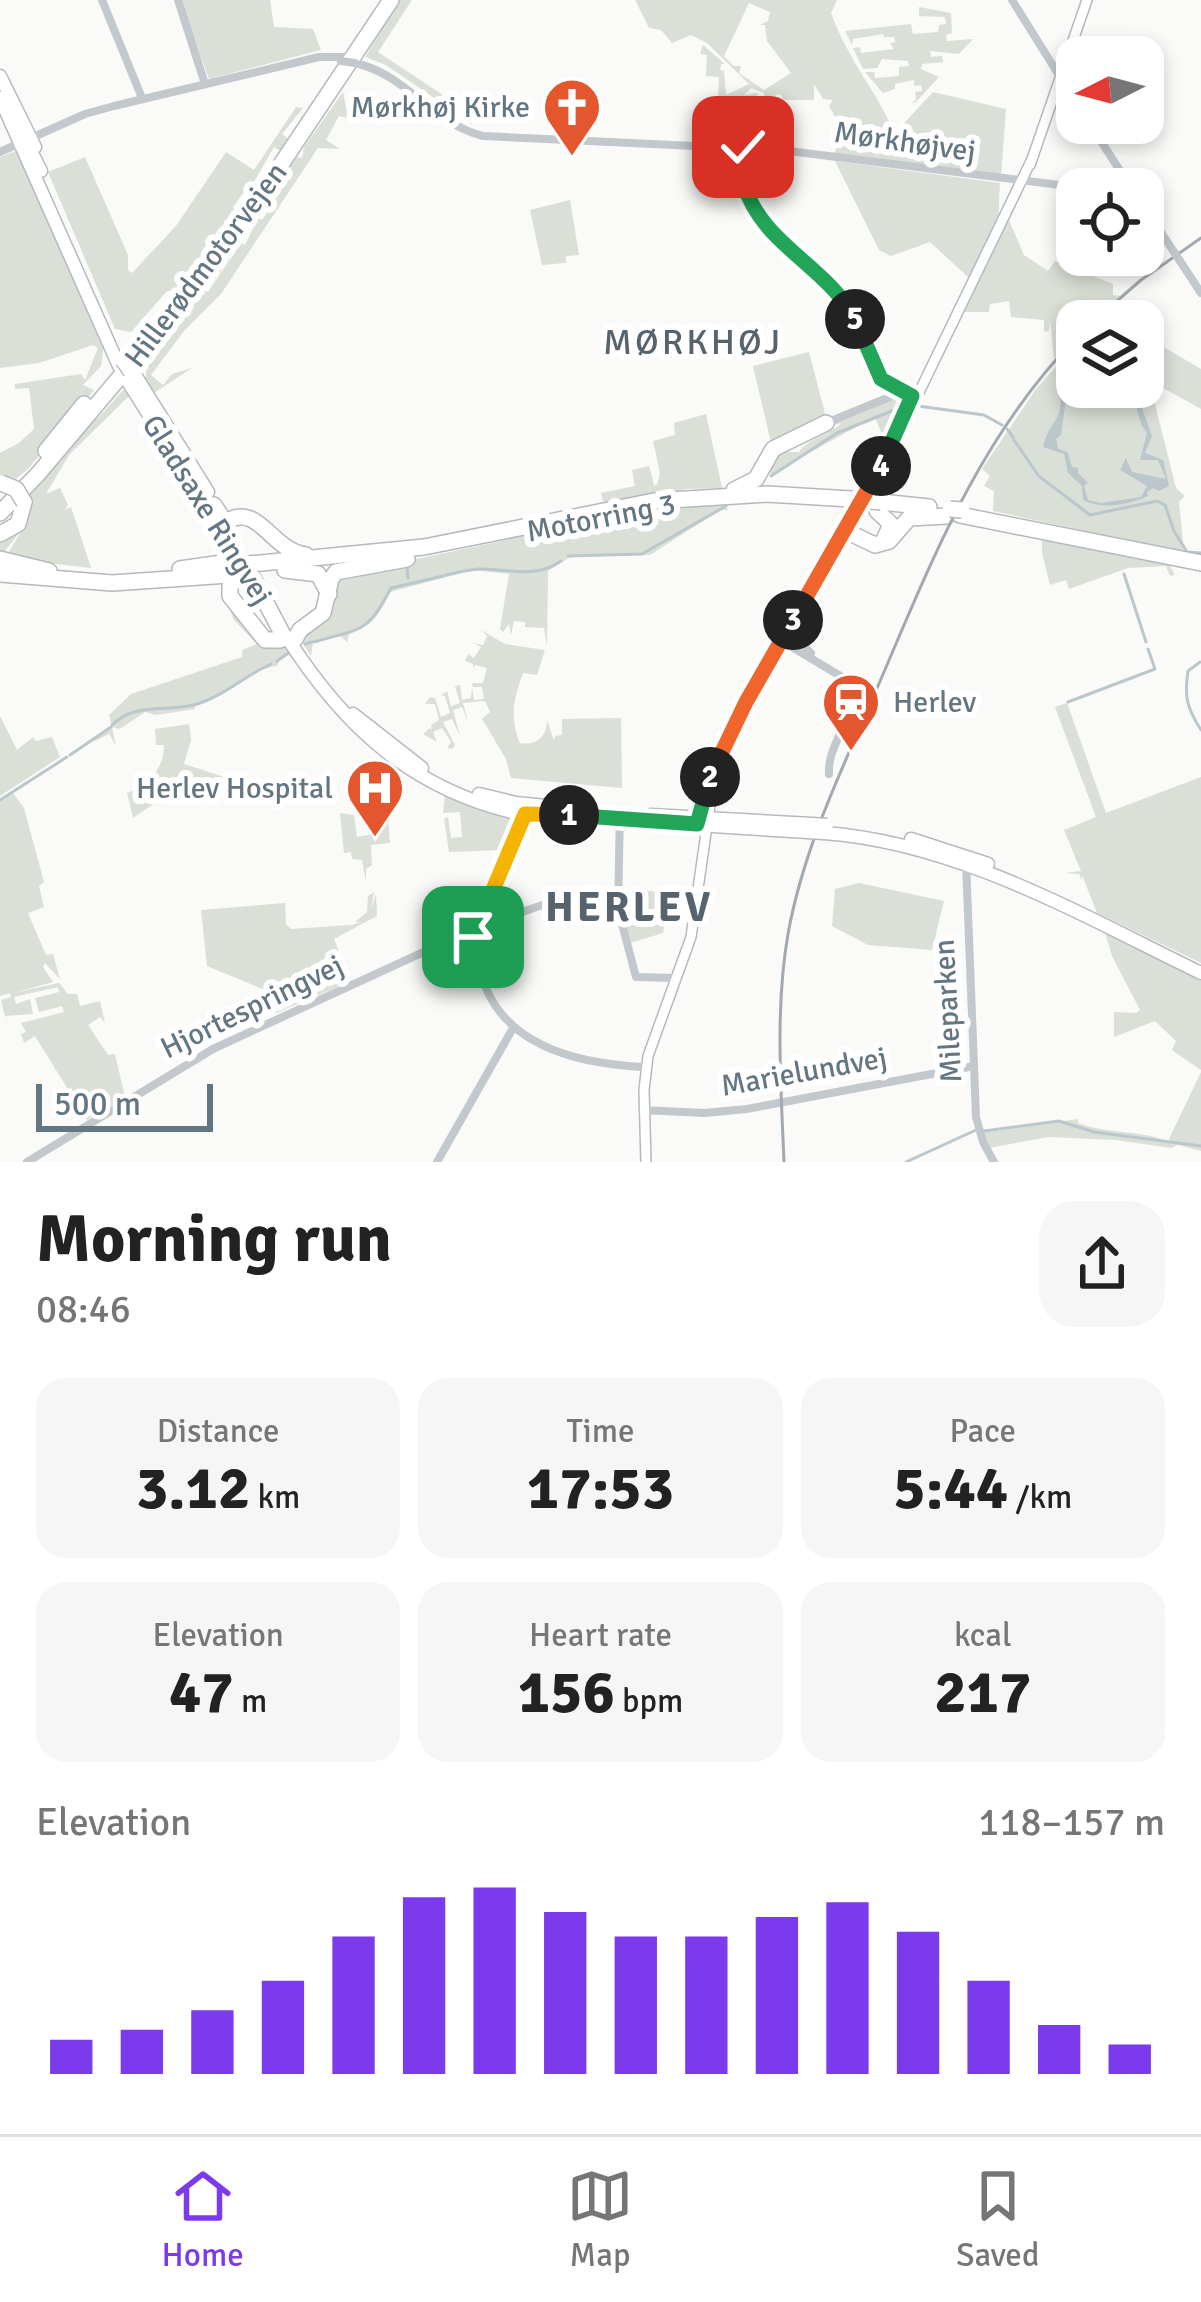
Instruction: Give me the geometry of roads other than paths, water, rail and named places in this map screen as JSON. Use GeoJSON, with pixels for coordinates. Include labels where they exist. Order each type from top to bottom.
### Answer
{"type":"FeatureCollection","features":[{"type":"Feature","properties":{"kind":"highway"},"geometry":{"type":"LineString","coordinates":[[271,176],[389,0]]}},
{"type":"Feature","properties":{"kind":"highway","name":"Hillerødmotorvejen"},"geometry":{"type":"LineString","coordinates":[[1,509],[229,245],[389,0]]}},
{"type":"Feature","properties":{"kind":"highway","name":"Hillerødmotorvejen"},"geometry":{"type":"LineString","coordinates":[[1,509],[189,292],[389,0]]}},
{"type":"Feature","properties":{"kind":"highway"},"geometry":{"type":"LineString","coordinates":[[301,137],[349,60]]}},
{"type":"Feature","properties":{"kind":"highway"},"geometry":{"type":"LineString","coordinates":[[0,485],[35,471],[189,292]]}},
{"type":"Feature","properties":{"kind":"highway"},"geometry":{"type":"LineString","coordinates":[[35,471],[51,444],[125,368]]}},
{"type":"Feature","properties":{"kind":"highway"},"geometry":{"type":"LineString","coordinates":[[51,444],[92,404]]}},
{"type":"Feature","properties":{"kind":"highway"},"geometry":{"type":"LineString","coordinates":[[654,501],[747,487],[768,454],[826,423]]}},
{"type":"Feature","properties":{"kind":"highway"},"geometry":{"type":"LineString","coordinates":[[777,447],[766,468],[772,483],[785,490],[832,497]]}},
{"type":"Feature","properties":{"kind":"highway"},"geometry":{"type":"LineString","coordinates":[[0,485],[16,489],[24,502],[20,521],[0,534]]}},
{"type":"Feature","properties":{"kind":"highway","name":"Motorring 3"},"geometry":{"type":"LineString","coordinates":[[0,567],[64,577],[131,578],[424,547],[654,501],[726,494],[832,497],[853,504]]}},
{"type":"Feature","properties":{"kind":"highway","name":"Motorring 3"},"geometry":{"type":"LineString","coordinates":[[175,574],[397,559],[667,504],[729,499],[954,514],[1201,560]]}},
{"type":"Feature","properties":{"kind":"highway"},"geometry":{"type":"LineString","coordinates":[[848,531],[853,504]]}},
{"type":"Feature","properties":{"kind":"highway"},"geometry":{"type":"LineString","coordinates":[[214,505],[228,525],[246,515],[293,553],[354,555]]}},
{"type":"Feature","properties":{"kind":"highway"},"geometry":{"type":"LineString","coordinates":[[848,531],[873,542],[886,539],[892,528],[879,506]]}},
{"type":"Feature","properties":{"kind":"highway"},"geometry":{"type":"LineString","coordinates":[[848,531],[865,542],[883,544],[910,518],[954,514]]}},
{"type":"Feature","properties":{"kind":"highway","name":"Motorring 3"},"geometry":{"type":"LineString","coordinates":[[954,514],[1201,560]]}},
{"type":"Feature","properties":{"kind":"highway"},"geometry":{"type":"LineString","coordinates":[[252,568],[268,548],[265,532]]}},
{"type":"Feature","properties":{"kind":"highway"},"geometry":{"type":"LineString","coordinates":[[252,568],[397,559]]}},
{"type":"Feature","properties":{"kind":"highway"},"geometry":{"type":"LineString","coordinates":[[131,578],[175,574],[212,581],[266,644],[295,639],[323,613],[331,579],[340,570],[397,559]]}},
{"type":"Feature","properties":{"kind":"highway"},"geometry":{"type":"LineString","coordinates":[[0,567],[24,577],[112,579]]}},
{"type":"Feature","properties":{"kind":"highway","name":"Motorring 3"},"geometry":{"type":"LineString","coordinates":[[0,567],[112,579]]}},
{"type":"Feature","properties":{"kind":"highway"},"geometry":{"type":"LineString","coordinates":[[252,568],[318,574],[328,594]]}},
{"type":"Feature","properties":{"kind":"main road"},"geometry":{"type":"LineString","coordinates":[[1074,36],[1087,0]]}},
{"type":"Feature","properties":{"kind":"main road","name":"Gladsaxe Ringvej"},"geometry":{"type":"LineString","coordinates":[[0,76],[125,368],[214,505]]}},
{"type":"Feature","properties":{"kind":"main road"},"geometry":{"type":"LineString","coordinates":[[643,1110],[650,1044],[686,954],[702,822],[716,771],[783,639],[848,531],[1024,182],[1056,84]]}},
{"type":"Feature","properties":{"kind":"main road","name":"Gladsaxe Ringvej"},"geometry":{"type":"LineString","coordinates":[[2,102],[46,182],[125,368]]}},
{"type":"Feature","properties":{"kind":"main road"},"geometry":{"type":"LineString","coordinates":[[853,504],[914,397]]}},
{"type":"Feature","properties":{"kind":"main road","name":"Gladsaxe Ringvej"},"geometry":{"type":"LineString","coordinates":[[185,461],[295,639]]}},
{"type":"Feature","properties":{"kind":"main road","name":"Gladsaxe Ringvej"},"geometry":{"type":"LineString","coordinates":[[228,525],[295,639]]}},
{"type":"Feature","properties":{"kind":"main road"},"geometry":{"type":"LineString","coordinates":[[645,1162],[641,1067],[691,917],[710,778],[741,711],[848,531]]}},
{"type":"Feature","properties":{"kind":"main road"},"geometry":{"type":"LineString","coordinates":[[295,639],[348,718],[375,738]]}},
{"type":"Feature","properties":{"kind":"main road"},"geometry":{"type":"LineString","coordinates":[[295,639],[375,738],[404,760],[494,807],[825,829],[910,845],[966,860],[1044,893],[1201,969]]}},
{"type":"Feature","properties":{"kind":"main road"},"geometry":{"type":"LineString","coordinates":[[404,760],[521,809],[563,808],[661,823],[741,820],[810,828]]}},
{"type":"Feature","properties":{"kind":"main road"},"geometry":{"type":"LineString","coordinates":[[1092,918],[1131,932],[1201,969]]}},
{"type":"Feature","properties":{"kind":"street"},"geometry":{"type":"LineString","coordinates":[[102,0],[142,98]]}},
{"type":"Feature","properties":{"kind":"street"},"geometry":{"type":"LineString","coordinates":[[178,0],[205,84]]}},
{"type":"Feature","properties":{"kind":"street"},"geometry":{"type":"LineString","coordinates":[[1012,0],[1056,70]]}},
{"type":"Feature","properties":{"kind":"street"},"geometry":{"type":"LineString","coordinates":[[0,152],[85,114],[142,98],[303,62],[349,60]]}},
{"type":"Feature","properties":{"kind":"street","name":"Mørkhøjvej"},"geometry":{"type":"LineString","coordinates":[[349,60],[390,75],[464,130],[490,136],[737,147],[1056,185]]}},
{"type":"Feature","properties":{"kind":"street"},"geometry":{"type":"LineString","coordinates":[[737,147],[745,187],[760,220],[836,289],[879,375],[914,397]]}},
{"type":"Feature","properties":{"kind":"street"},"geometry":{"type":"LineString","coordinates":[[1164,237],[1201,293]]}},
{"type":"Feature","properties":{"kind":"street"},"geometry":{"type":"LineString","coordinates":[[826,423],[884,399],[895,388]]}},
{"type":"Feature","properties":{"kind":"street"},"geometry":{"type":"LineString","coordinates":[[783,639],[848,676],[848,714],[828,759],[829,774]]}},
{"type":"Feature","properties":{"kind":"street"},"geometry":{"type":"LineString","coordinates":[[475,931],[516,837],[521,809]]}},
{"type":"Feature","properties":{"kind":"street"},"geometry":{"type":"LineString","coordinates":[[521,809],[475,931],[477,957],[491,1000],[513,1028],[553,1050],[610,1066],[641,1067]]}},
{"type":"Feature","properties":{"kind":"street"},"geometry":{"type":"LineString","coordinates":[[619,816],[617,905],[636,977],[674,978]]}},
{"type":"Feature","properties":{"kind":"street","name":"Mileparken"},"geometry":{"type":"LineString","coordinates":[[966,860],[977,1124],[994,1162]]}},
{"type":"Feature","properties":{"kind":"street","name":"Hjortespringvej"},"geometry":{"type":"LineString","coordinates":[[27,1162],[213,1048],[505,917],[550,902],[617,905]]}},
{"type":"Feature","properties":{"kind":"street"},"geometry":{"type":"LineString","coordinates":[[437,1162],[513,1028]]}},
{"type":"Feature","properties":{"kind":"street","name":"Marielundvej"},"geometry":{"type":"LineString","coordinates":[[643,1110],[747,1109],[974,1066]]}},
{"type":"Feature","properties":{"kind":"waterway"},"geometry":{"type":"LineString","coordinates":[[918,406],[984,415],[1002,425]]}},
{"type":"Feature","properties":{"kind":"waterway"},"geometry":{"type":"LineString","coordinates":[[771,476],[837,433],[902,407]]}},
{"type":"Feature","properties":{"kind":"waterway"},"geometry":{"type":"LineString","coordinates":[[1007,429],[1013,437]]}},
{"type":"Feature","properties":{"kind":"waterway"},"geometry":{"type":"LineString","coordinates":[[1014,440],[1038,475]]}},
{"type":"Feature","properties":{"kind":"waterway"},"geometry":{"type":"LineString","coordinates":[[1040,477],[1090,515],[1157,501],[1165,505],[1187,552],[1201,553]]}},
{"type":"Feature","properties":{"kind":"waterway"},"geometry":{"type":"LineString","coordinates":[[568,556],[642,554],[726,506]]}},
{"type":"Feature","properties":{"kind":"waterway"},"geometry":{"type":"LineString","coordinates":[[446,575],[480,569],[534,571],[561,561]]}},
{"type":"Feature","properties":{"kind":"waterway"},"geometry":{"type":"LineString","coordinates":[[407,566],[408,578]]}},
{"type":"Feature","properties":{"kind":"waterway"},"geometry":{"type":"LineString","coordinates":[[1124,574],[1146,642]]}},
{"type":"Feature","properties":{"kind":"waterway"},"geometry":{"type":"LineString","coordinates":[[314,642],[362,627],[391,588],[443,576]]}},
{"type":"Feature","properties":{"kind":"waterway"},"geometry":{"type":"LineString","coordinates":[[305,644],[312,642]]}},
{"type":"Feature","properties":{"kind":"waterway"},"geometry":{"type":"LineString","coordinates":[[1068,702],[1155,669],[1148,649]]}},
{"type":"Feature","properties":{"kind":"waterway"},"geometry":{"type":"LineString","coordinates":[[277,661],[290,652]]}},
{"type":"Feature","properties":{"kind":"waterway"},"geometry":{"type":"LineString","coordinates":[[1200,662],[1188,671],[1186,688],[1201,730]]}},
{"type":"Feature","properties":{"kind":"waterway"},"geometry":{"type":"LineString","coordinates":[[112,725],[140,710],[205,701],[271,664]]}},
{"type":"Feature","properties":{"kind":"waterway"},"geometry":{"type":"LineString","coordinates":[[70,755],[111,727]]}},
{"type":"Feature","properties":{"kind":"waterway"},"geometry":{"type":"LineString","coordinates":[[0,800],[67,757]]}},
{"type":"Feature","properties":{"kind":"waterway"},"geometry":{"type":"LineString","coordinates":[[984,1131],[1059,1121],[1094,1132],[1201,1146]]}},
{"type":"Feature","properties":{"kind":"waterway"},"geometry":{"type":"LineString","coordinates":[[906,1162],[976,1130]]}},
{"type":"Feature","properties":{"kind":"tram line"},"geometry":{"type":"LineString","coordinates":[[1118,300],[1201,238]]}},
{"type":"Feature","properties":{"kind":"tram line"},"geometry":{"type":"LineString","coordinates":[[784,1162],[781,991],[788,934],[813,841],[960,505],[1011,417],[1056,360]]}},
{"type":"Feature","properties":{"kind":"place","name":"Mørkhøj Kirke"},"geometry":{"type":"Point","coordinates":[572,158]}},
{"type":"Feature","properties":{"kind":"place","name":"Herlev"},"geometry":{"type":"Point","coordinates":[851,753]}},
{"type":"Feature","properties":{"kind":"place","name":"Herlev Hospital"},"geometry":{"type":"Point","coordinates":[375,839]}},
{"type":"Feature","properties":{"kind":"district","name":"MØRKHØJ"},"geometry":{"type":"Point","coordinates":[693,342]}},
{"type":"Feature","properties":{"kind":"district","name":"HERLEV"},"geometry":{"type":"Point","coordinates":[629,907]}}]}
